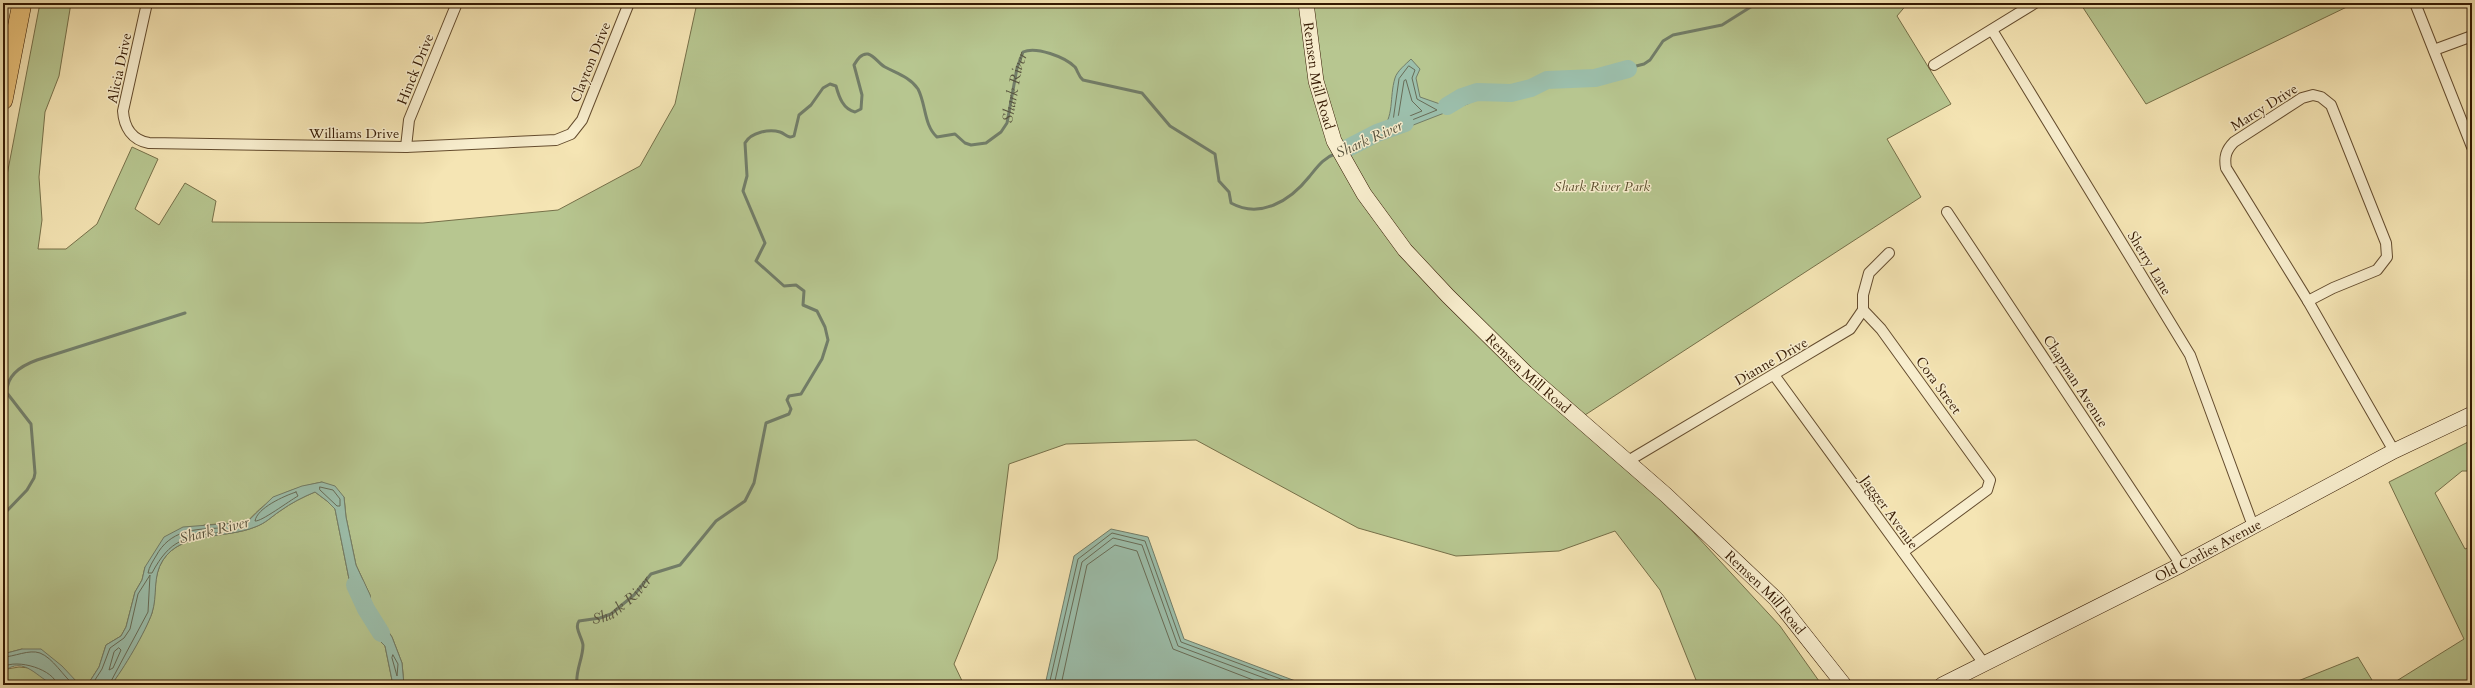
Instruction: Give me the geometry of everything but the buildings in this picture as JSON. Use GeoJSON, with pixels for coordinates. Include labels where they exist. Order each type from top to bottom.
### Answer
{"type":"FeatureCollection","features":[{"type":"Feature","properties":{"kind":"highway"},"geometry":{"type":"LineString","coordinates":[[3,100],[22,3]]}},
{"type":"Feature","properties":{"kind":"street","name":"Alicia Drive"},"geometry":{"type":"LineString","coordinates":[[133,136],[126,126],[123,111],[147,3]]}},
{"type":"Feature","properties":{"kind":"street","name":"Hinck Drive"},"geometry":{"type":"LineString","coordinates":[[406,147],[409,120],[457,3]]}},
{"type":"Feature","properties":{"kind":"street","name":"Clayton Drive"},"geometry":{"type":"LineString","coordinates":[[574,131],[582,120],[629,3]]}},
{"type":"Feature","properties":{"kind":"street","name":"Remsen Mill Road"},"geometry":{"type":"LineString","coordinates":[[1306,3],[1316,81],[1334,141],[1343,159],[1383,223],[1423,270],[1526,373],[1628,462],[1776,599],[1844,685]]}},
{"type":"Feature","properties":{"kind":"street"},"geometry":{"type":"LineString","coordinates":[[1934,65],[2035,3]]}},
{"type":"Feature","properties":{"kind":"street"},"geometry":{"type":"LineString","coordinates":[[2415,3],[2472,147]]}},
{"type":"Feature","properties":{"kind":"street","name":"Sherry Lane"},"geometry":{"type":"LineString","coordinates":[[1992,30],[2190,355],[2253,526]]}},
{"type":"Feature","properties":{"kind":"street"},"geometry":{"type":"LineString","coordinates":[[2434,50],[2472,36]]}},
{"type":"Feature","properties":{"kind":"street","name":"Marcy Drive"},"geometry":{"type":"LineString","coordinates":[[2308,301],[2333,288],[2377,270],[2384,263],[2388,252],[2386,243],[2331,105],[2321,97],[2313,95],[2302,98],[2234,142],[2228,148],[2225,161],[2226,168],[2255,219],[2308,301],[2394,451]]}},
{"type":"Feature","properties":{"kind":"street","name":"Williams Drive"},"geometry":{"type":"LineString","coordinates":[[133,136],[149,144],[406,147],[556,140],[574,131]]}},
{"type":"Feature","properties":{"kind":"street","name":"Chapman Avenue"},"geometry":{"type":"LineString","coordinates":[[1947,212],[2181,565]]}},
{"type":"Feature","properties":{"kind":"street"},"geometry":{"type":"LineString","coordinates":[[1863,310],[1863,295],[1867,277],[1875,265],[1889,253]]}},
{"type":"Feature","properties":{"kind":"street","name":"Dianne Drive"},"geometry":{"type":"LineString","coordinates":[[1628,462],[1850,329],[1863,310]]}},
{"type":"Feature","properties":{"kind":"street","name":"Cora Street"},"geometry":{"type":"LineString","coordinates":[[1863,310],[1881,329],[1990,480],[1987,490],[1903,552]]}},
{"type":"Feature","properties":{"kind":"street","name":"Jagger Avenue"},"geometry":{"type":"LineString","coordinates":[[1774,375],[1985,665]]}},
{"type":"Feature","properties":{"kind":"street","name":"Old Corlies Avenue"},"geometry":{"type":"LineString","coordinates":[[1942,685],[1985,665],[2181,565],[2253,526],[2335,485],[2394,451],[2472,414]]}},
{"type":"Feature","properties":{"kind":"green space","name":"Shark River Park"},"geometry":{"type":"Polygon","coordinates":[[[40,3],[71,3],[59,76],[45,112],[39,177],[42,220],[38,249],[66,249],[97,224],[132,147],[158,159],[135,209],[159,225],[185,183],[216,201],[212,222],[423,223],[558,210],[640,166],[675,104],[697,3],[1908,3],[1897,16],[1951,104],[1887,139],[1921,197],[1585,415],[1780,626],[1819,681],[1815,685],[1698,685],[1660,590],[1615,531],[1559,551],[1456,556],[1358,528],[1196,440],[1066,444],[1009,464],[997,559],[954,664],[964,685],[404,685],[402,663],[392,637],[371,606],[370,595],[356,565],[346,517],[344,497],[322,482],[281,495],[255,513],[247,522],[204,525],[145,567],[142,580],[135,592],[126,627],[121,636],[106,645],[99,667],[90,681],[77,682],[22,649],[3,654],[3,196],[40,3]]]}},
{"type":"Feature","properties":{"kind":"green space"},"geometry":{"type":"Polygon","coordinates":[[[2080,3],[2355,3],[2146,104],[2080,3]]]}},
{"type":"Feature","properties":{"kind":"green space"},"geometry":{"type":"Polygon","coordinates":[[[2472,440],[2472,471],[2462,471],[2435,493],[2465,549],[2472,546],[2472,685],[2390,685],[2464,639],[2389,482],[2472,440]]]}},
{"type":"Feature","properties":{"kind":"green space"},"geometry":{"type":"Polygon","coordinates":[[[315,492],[335,509],[349,579],[359,600],[368,611],[369,622],[376,637],[385,646],[393,685],[111,685],[145,629],[152,613],[157,573],[163,560],[171,551],[181,544],[193,540],[244,531],[255,527],[265,522],[284,508],[315,492]]]}},
{"type":"Feature","properties":{"kind":"green space"},"geometry":{"type":"Polygon","coordinates":[[[2358,657],[2375,685],[2288,685],[2358,657]]]}},
{"type":"Feature","properties":{"kind":"green space"},"geometry":{"type":"Polygon","coordinates":[[[19,667],[30,668],[55,685],[3,685],[3,672],[7,669],[19,667]]]}},
{"type":"Feature","properties":{"kind":"water"},"geometry":{"type":"Polygon","coordinates":[[[1411,59],[1420,69],[1416,78],[1420,97],[1440,104],[1452,98],[1469,94],[1470,103],[1385,136],[1380,133],[1385,127],[1390,113],[1393,85],[1396,75],[1411,59]]]}},
{"type":"Feature","properties":{"kind":"water"},"geometry":{"type":"Polygon","coordinates":[[[322,482],[335,486],[344,497],[346,517],[356,565],[370,595],[371,606],[392,637],[402,663],[404,685],[393,685],[385,646],[376,637],[369,622],[368,611],[359,600],[349,579],[335,509],[315,492],[284,508],[265,522],[255,527],[244,531],[193,540],[181,544],[171,551],[163,560],[157,573],[154,606],[145,630],[122,670],[111,685],[55,685],[31,670],[18,666],[11,667],[3,672],[3,654],[22,649],[41,649],[62,666],[77,682],[90,681],[99,667],[106,645],[121,636],[126,627],[135,592],[142,580],[145,567],[164,537],[183,527],[247,522],[273,497],[302,486],[322,482]]]}},
{"type":"Feature","properties":{"kind":"water"},"geometry":{"type":"Polygon","coordinates":[[[1111,529],[1148,537],[1184,639],[1306,685],[1045,685],[1074,556],[1111,529]]]}},
{"type":"Feature","properties":{"kind":"waterway","name":"Shark River"},"geometry":{"type":"LineString","coordinates":[[1469,94],[1532,87],[1563,80],[1599,79],[1617,71],[1644,64],[1650,60],[1663,41],[1673,35],[1722,25],[1757,3]]}},
{"type":"Feature","properties":{"kind":"waterway","name":"Shark River"},"geometry":{"type":"LineString","coordinates":[[577,685],[577,675],[583,645],[577,627],[579,621],[600,618],[611,614],[634,595],[651,574],[680,565],[716,521],[745,501],[754,483],[766,423],[789,414],[791,409],[787,400],[789,396],[801,394],[822,359],[828,340],[825,327],[817,311],[803,305],[804,291],[796,285],[784,286],[756,261],[765,243],[743,191],[747,176],[745,143],[751,136],[766,131],[780,132],[789,137],[794,136],[799,115],[811,105],[823,88],[830,84],[836,86],[840,98],[847,108],[855,112],[861,109],[862,95],[854,65],[861,56],[866,54],[870,55],[883,66],[907,78],[915,85],[921,95],[927,121],[937,137],[955,134],[965,143],[971,145],[986,143],[1001,132],[1007,123],[1017,68],[1023,52],[1035,50],[1058,56],[1075,67],[1083,80],[1142,93],[1170,126],[1215,154],[1219,181],[1229,192],[1231,203],[1242,207],[1253,209],[1263,208],[1284,200],[1301,186],[1324,160],[1337,153]]}},
{"type":"Feature","properties":{"kind":"waterway","name":"Shark River"},"geometry":{"type":"LineString","coordinates":[[1447,106],[1462,97],[1477,92],[1511,93],[1531,88],[1547,80],[1595,78],[1628,69]]}},
{"type":"Feature","properties":{"kind":"waterway","name":"Shark River"},"geometry":{"type":"LineString","coordinates":[[1344,150],[1377,133],[1405,123]]}},
{"type":"Feature","properties":{"kind":"waterway"},"geometry":{"type":"LineString","coordinates":[[3,515],[27,490],[34,478],[35,473],[31,424],[7,393],[7,387],[12,376],[21,368],[37,360],[185,313]]}},
{"type":"Feature","properties":{"kind":"waterway","name":"Shark River"},"geometry":{"type":"LineString","coordinates":[[355,585],[366,609],[381,633]]}}]}
